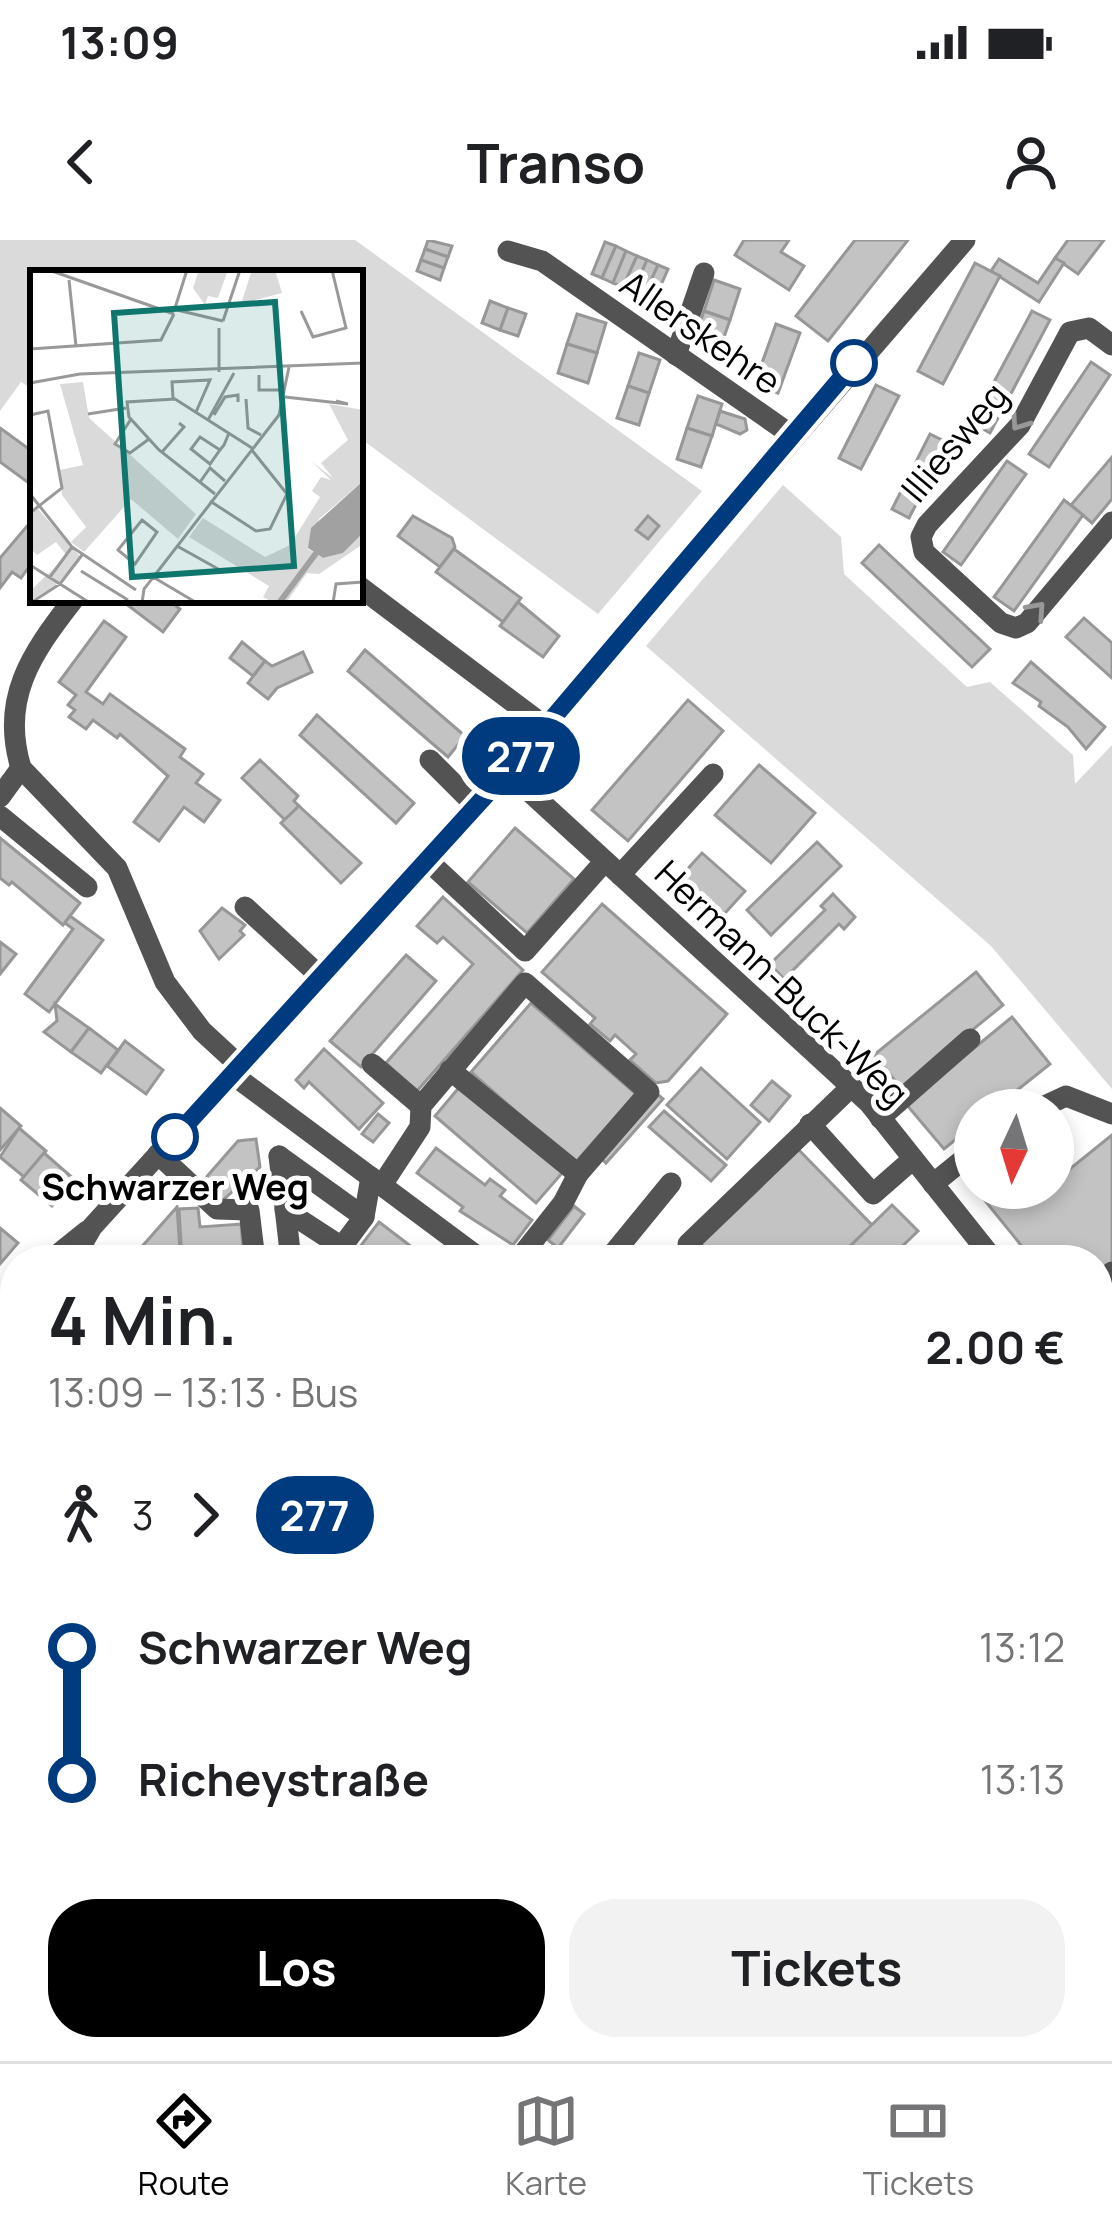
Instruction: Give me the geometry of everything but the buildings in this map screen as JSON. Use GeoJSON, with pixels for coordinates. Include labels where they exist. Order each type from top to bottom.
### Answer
{"type":"FeatureCollection","features":[{"type":"Feature","properties":{"kind":"street"},"geometry":{"type":"LineString","coordinates":[[70,1245],[92,1227],[507,772],[965,240]]}},
{"type":"Feature","properties":{"kind":"street","name":"Allerskehre"},"geometry":{"type":"LineString","coordinates":[[508,251],[542,261],[793,436]]}},
{"type":"Feature","properties":{"kind":"street"},"geometry":{"type":"LineString","coordinates":[[676,355],[704,273]]}},
{"type":"Feature","properties":{"kind":"street","name":"Illiesweg"},"geometry":{"type":"LineString","coordinates":[[1112,345],[1096,331],[1082,328],[1066,337],[1020,425],[927,525],[921,543],[924,552],[1001,623],[1016,628],[1027,623],[1112,522]]}},
{"type":"Feature","properties":{"kind":"street"},"geometry":{"type":"LineString","coordinates":[[363,589],[546,727]]}},
{"type":"Feature","properties":{"kind":"street"},"geometry":{"type":"LineString","coordinates":[[71,603],[12,691],[9,726],[21,768],[117,868],[165,982],[236,1070],[377,1181],[446,1245]]}},
{"type":"Feature","properties":{"kind":"street"},"geometry":{"type":"LineString","coordinates":[[430,760],[476,806]]}},
{"type":"Feature","properties":{"kind":"street"},"geometry":{"type":"LineString","coordinates":[[0,797],[21,768]]}},
{"type":"Feature","properties":{"kind":"street","name":"Hermann-Buck-Weg"},"geometry":{"type":"LineString","coordinates":[[507,772],[850,1087],[982,1245]]}},
{"type":"Feature","properties":{"kind":"street"},"geometry":{"type":"LineString","coordinates":[[427,860],[525,951],[713,774]]}},
{"type":"Feature","properties":{"kind":"street"},"geometry":{"type":"LineString","coordinates":[[0,816],[87,887]]}},
{"type":"Feature","properties":{"kind":"street"},"geometry":{"type":"LineString","coordinates":[[245,907],[322,978]]}},
{"type":"Feature","properties":{"kind":"street"},"geometry":{"type":"LineString","coordinates":[[343,1245],[364,1216],[377,1181],[420,1127],[421,1106],[525,982],[649,1092],[578,1174],[563,1203],[530,1245]]}},
{"type":"Feature","properties":{"kind":"street"},"geometry":{"type":"LineString","coordinates":[[880,1118],[970,1039]]}},
{"type":"Feature","properties":{"kind":"street"},"geometry":{"type":"LineString","coordinates":[[372,1064],[421,1106]]}},
{"type":"Feature","properties":{"kind":"street"},"geometry":{"type":"LineString","coordinates":[[450,1070],[578,1174]]}},
{"type":"Feature","properties":{"kind":"street"},"geometry":{"type":"LineString","coordinates":[[689,1245],[850,1087]]}},
{"type":"Feature","properties":{"kind":"street"},"geometry":{"type":"LineString","coordinates":[[1074,1099],[1112,1114]]}},
{"type":"Feature","properties":{"kind":"street"},"geometry":{"type":"LineString","coordinates":[[810,1124],[873,1195],[913,1159]]}},
{"type":"Feature","properties":{"kind":"street"},"geometry":{"type":"LineString","coordinates":[[158,1154],[217,1209],[249,1210],[253,1245]]}},
{"type":"Feature","properties":{"kind":"street"},"geometry":{"type":"LineString","coordinates":[[289,1245],[279,1156],[364,1216]]}},
{"type":"Feature","properties":{"kind":"street"},"geometry":{"type":"LineString","coordinates":[[933,1184],[954,1167]]}},
{"type":"Feature","properties":{"kind":"street"},"geometry":{"type":"LineString","coordinates":[[620,1245],[671,1184]]}},
{"type":"Feature","properties":{"kind":"street"},"geometry":{"type":"LineString","coordinates":[[285,1210],[326,1245]]}},
{"type":"Feature","properties":{"kind":"street"},"geometry":{"type":"LineString","coordinates":[[82,1245],[92,1227]]}},
{"type":"Feature","properties":{"kind":"shaded area"},"geometry":{"type":"Polygon","coordinates":[[[0,240],[355,240],[702,491],[598,614],[363,440],[363,270],[30,270],[30,388],[21,382],[0,411],[0,240]]]}},
{"type":"Feature","properties":{"kind":"shaded area"},"geometry":{"type":"Polygon","coordinates":[[[783,485],[841,537],[844,574],[967,687],[990,682],[1073,755],[1075,784],[1112,745],[1112,1089],[991,946],[646,646],[783,485]]]}},
{"type":"Feature","properties":{"kind":"bus line","name":"277"},"geometry":{"type":"LineString","coordinates":[[175,1137],[507,772],[854,363]]}},
{"type":"Feature","properties":{"kind":"place","name":"Schwarzer Weg"},"geometry":{"type":"Point","coordinates":[175,1137]}}]}
